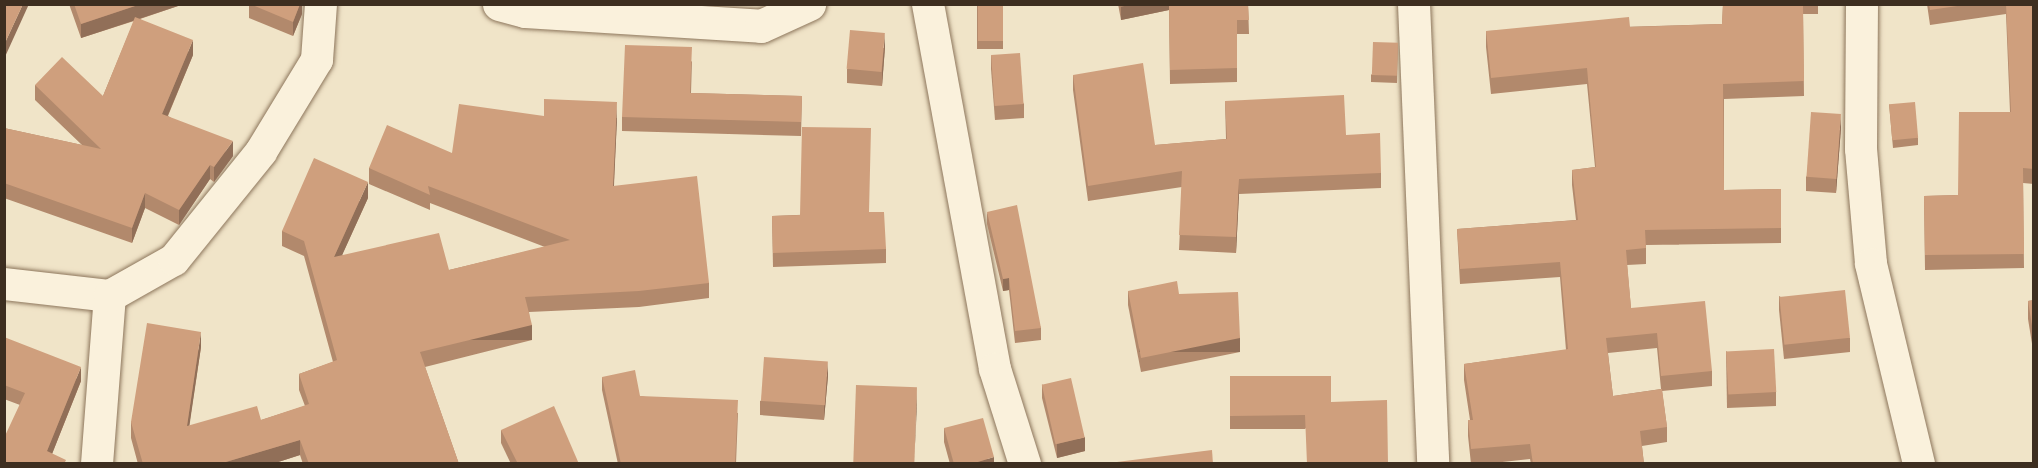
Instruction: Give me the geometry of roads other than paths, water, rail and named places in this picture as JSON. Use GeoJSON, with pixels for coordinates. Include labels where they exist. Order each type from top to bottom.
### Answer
{"type":"FeatureCollection","features":[{"type":"Feature","properties":{"kind":"street"},"geometry":{"type":"LineString","coordinates":[[4,284],[110,296],[174,260],[261,152],[317,60],[321,4]]}},
{"type":"Feature","properties":{"kind":"street"},"geometry":{"type":"LineString","coordinates":[[499,4],[525,10],[760,26],[809,4]]}},
{"type":"Feature","properties":{"kind":"street"},"geometry":{"type":"LineString","coordinates":[[928,4],[995,369],[1024,464]]}},
{"type":"Feature","properties":{"kind":"street"},"geometry":{"type":"LineString","coordinates":[[1414,4],[1433,464]]}},
{"type":"Feature","properties":{"kind":"street"},"geometry":{"type":"LineString","coordinates":[[1862,4],[1862,149],[1871,264],[1919,464]]}},
{"type":"Feature","properties":{"kind":"street"},"geometry":{"type":"LineString","coordinates":[[97,464],[110,296]]}}]}
